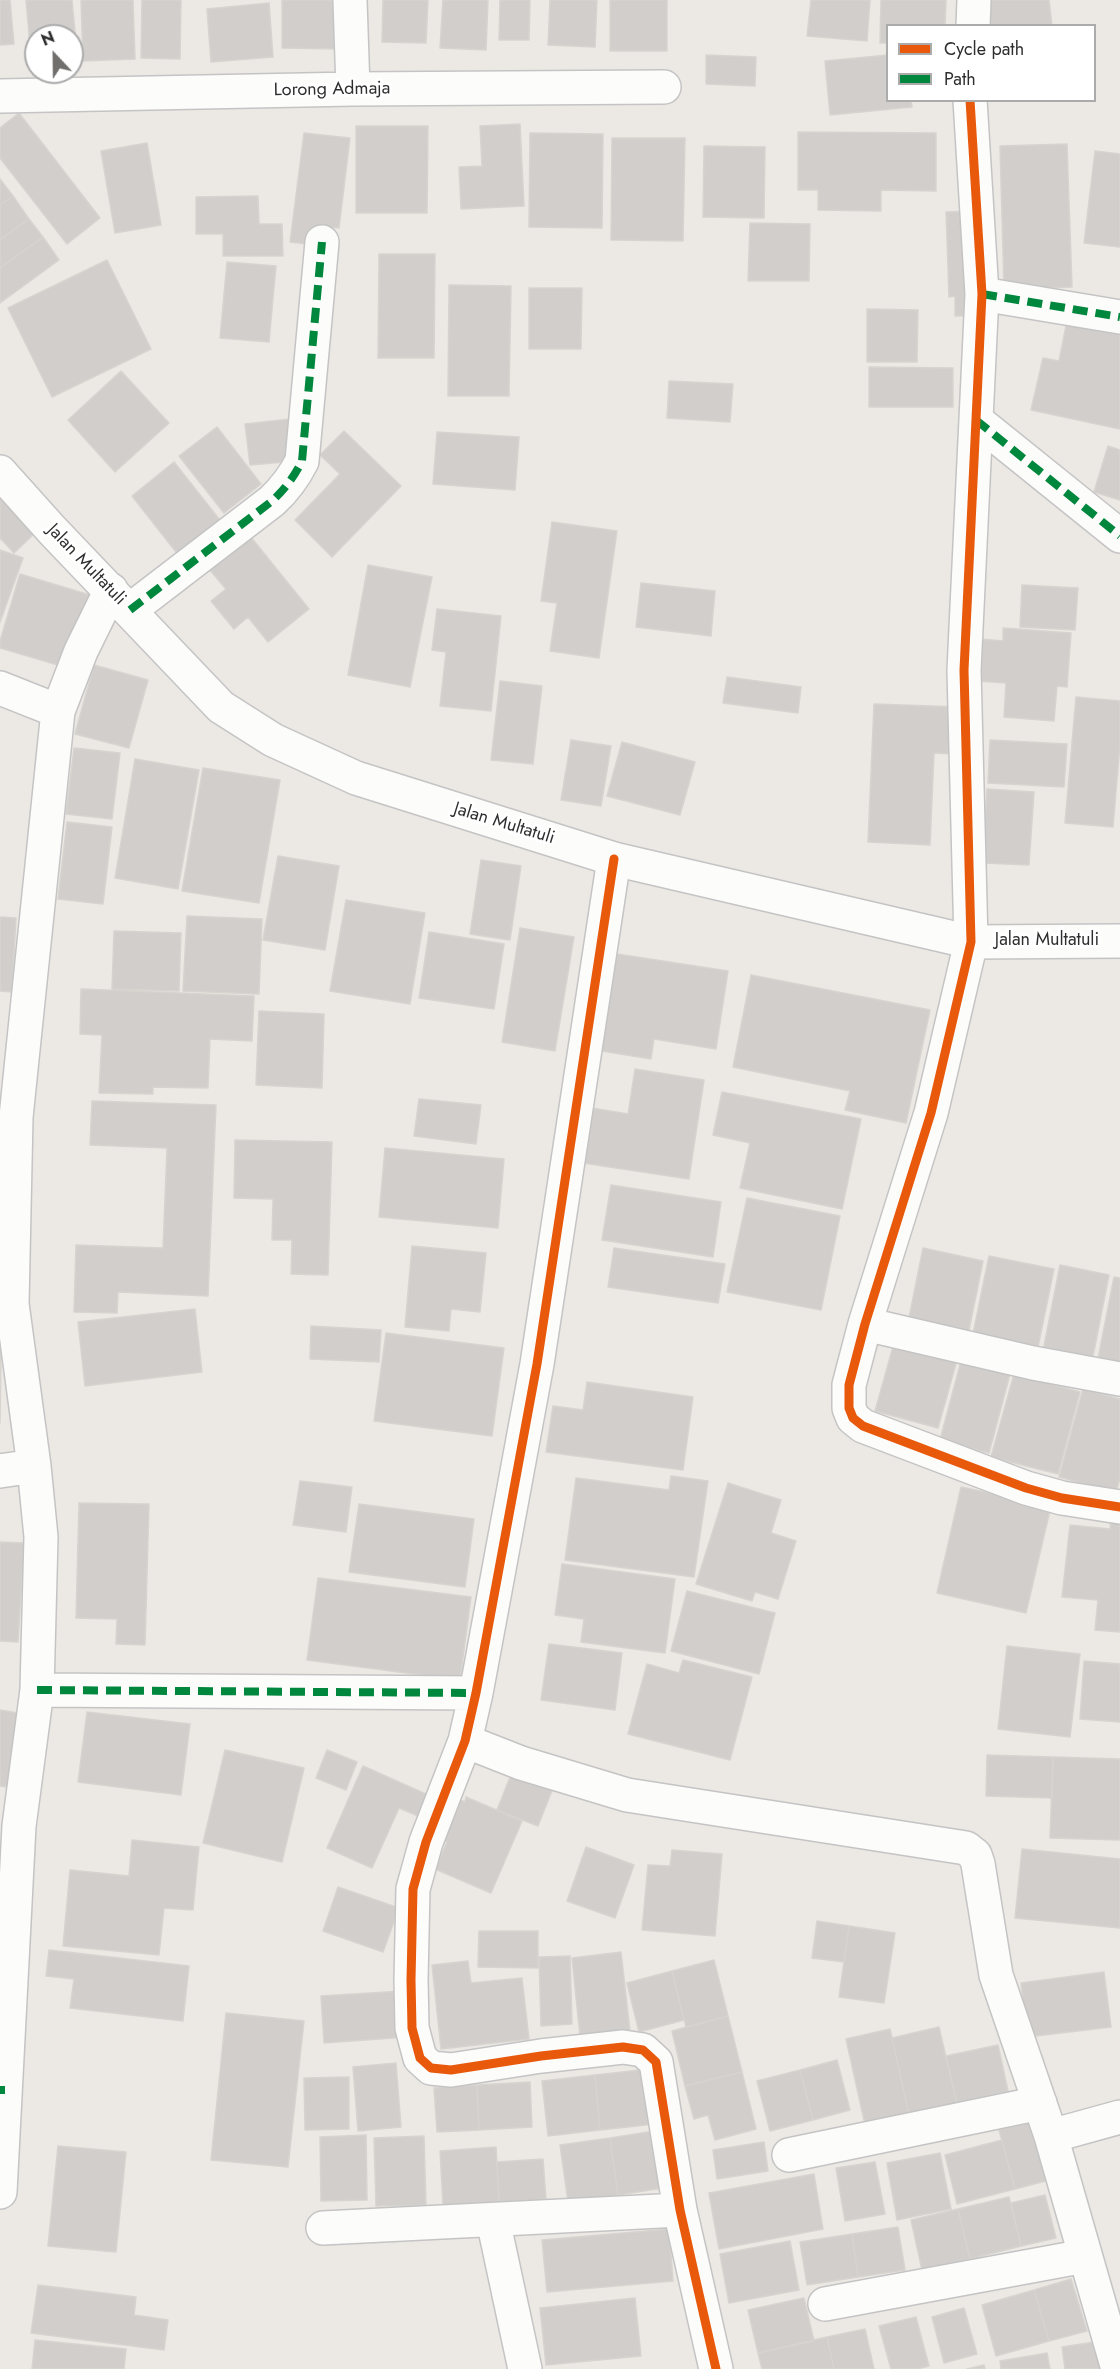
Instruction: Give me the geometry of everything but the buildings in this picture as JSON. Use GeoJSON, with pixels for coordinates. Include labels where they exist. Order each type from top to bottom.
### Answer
{"type":"FeatureCollection","features":[{"type":"Feature","properties":{"kind":"street"},"geometry":{"type":"LineString","coordinates":[[351,0],[352,89]]}},
{"type":"Feature","properties":{"kind":"street"},"geometry":{"type":"LineString","coordinates":[[973,24],[974,0]]}},
{"type":"Feature","properties":{"kind":"street","name":"Lorong Admaja"},"geometry":{"type":"LineString","coordinates":[[0,96],[352,89],[664,87]]}},
{"type":"Feature","properties":{"kind":"street"},"geometry":{"type":"LineString","coordinates":[[970,102],[982,294],[964,670],[970,942],[931,1113],[865,1324],[849,1385],[849,1408],[853,1418],[863,1426],[1026,1488],[1062,1498],[1120,1507]]}},
{"type":"Feature","properties":{"kind":"street"},"geometry":{"type":"LineString","coordinates":[[0,2192],[3,2090],[19,1826],[37,1690],[41,1537],[34,1466],[12,1304],[8,1117],[58,711],[81,651],[120,600],[272,501],[294,477],[302,460],[322,242]]}},
{"type":"Feature","properties":{"kind":"street"},"geometry":{"type":"LineString","coordinates":[[982,294],[1120,317]]}},
{"type":"Feature","properties":{"kind":"street"},"geometry":{"type":"LineString","coordinates":[[976,420],[1120,536]]}},
{"type":"Feature","properties":{"kind":"street","name":"Jalan Multatuli"},"geometry":{"type":"LineString","coordinates":[[0,472],[221,707],[273,740],[356,777],[614,859],[970,942],[1120,941]]}},
{"type":"Feature","properties":{"kind":"street"},"geometry":{"type":"LineString","coordinates":[[0,688],[58,711]]}},
{"type":"Feature","properties":{"kind":"street"},"geometry":{"type":"LineString","coordinates":[[614,859],[537,1364],[476,1694],[465,1741],[426,1842],[414,1889],[412,2028],[420,2058],[431,2068],[451,2070],[541,2056],[623,2047],[643,2050],[656,2062],[680,2210],[716,2369]]}},
{"type":"Feature","properties":{"kind":"street"},"geometry":{"type":"LineString","coordinates":[[865,1324],[1033,1364],[1120,1379]]}},
{"type":"Feature","properties":{"kind":"street"},"geometry":{"type":"LineString","coordinates":[[0,1471],[34,1466]]}},
{"type":"Feature","properties":{"kind":"street"},"geometry":{"type":"LineString","coordinates":[[37,1690],[476,1694]]}},
{"type":"Feature","properties":{"kind":"street"},"geometry":{"type":"LineString","coordinates":[[465,1741],[521,1763],[627,1796],[966,1848],[975,1855],[996,1975],[1052,2136],[1118,2369]]}},
{"type":"Feature","properties":{"kind":"street"},"geometry":{"type":"LineString","coordinates":[[789,2155],[1040,2103]]}},
{"type":"Feature","properties":{"kind":"street"},"geometry":{"type":"LineString","coordinates":[[1052,2136],[1120,2117]]}},
{"type":"Feature","properties":{"kind":"street"},"geometry":{"type":"LineString","coordinates":[[322,2228],[680,2210]]}},
{"type":"Feature","properties":{"kind":"street"},"geometry":{"type":"LineString","coordinates":[[493,2220],[525,2369]]}},
{"type":"Feature","properties":{"kind":"street"},"geometry":{"type":"LineString","coordinates":[[825,2304],[1085,2256]]}},
{"type":"Feature","properties":{"kind":"marked path"},"geometry":{"type":"LineString","coordinates":[[130,610],[272,501],[289,482],[302,461],[322,242]]}},
{"type":"Feature","properties":{"kind":"marked path"},"geometry":{"type":"LineString","coordinates":[[982,294],[1120,317]]}},
{"type":"Feature","properties":{"kind":"marked path"},"geometry":{"type":"LineString","coordinates":[[976,420],[1120,536]]}},
{"type":"Feature","properties":{"kind":"marked path"},"geometry":{"type":"LineString","coordinates":[[37,1690],[476,1693]]}},
{"type":"Feature","properties":{"kind":"marked path"},"geometry":{"type":"LineString","coordinates":[[0,2090],[5,2090]]}},
{"type":"Feature","properties":{"kind":"cycle path"},"geometry":{"type":"LineString","coordinates":[[970,102],[982,294],[964,670],[971,942],[931,1113],[865,1324],[849,1385],[849,1408],[853,1418],[863,1426],[1026,1488],[1062,1498],[1120,1507]]}},
{"type":"Feature","properties":{"kind":"cycle path"},"geometry":{"type":"LineString","coordinates":[[614,859],[537,1364],[476,1693],[465,1741],[426,1842],[413,1889],[412,2028],[420,2058],[431,2068],[451,2070],[541,2056],[623,2047],[643,2050],[656,2062],[680,2210],[716,2369]]}}]}
